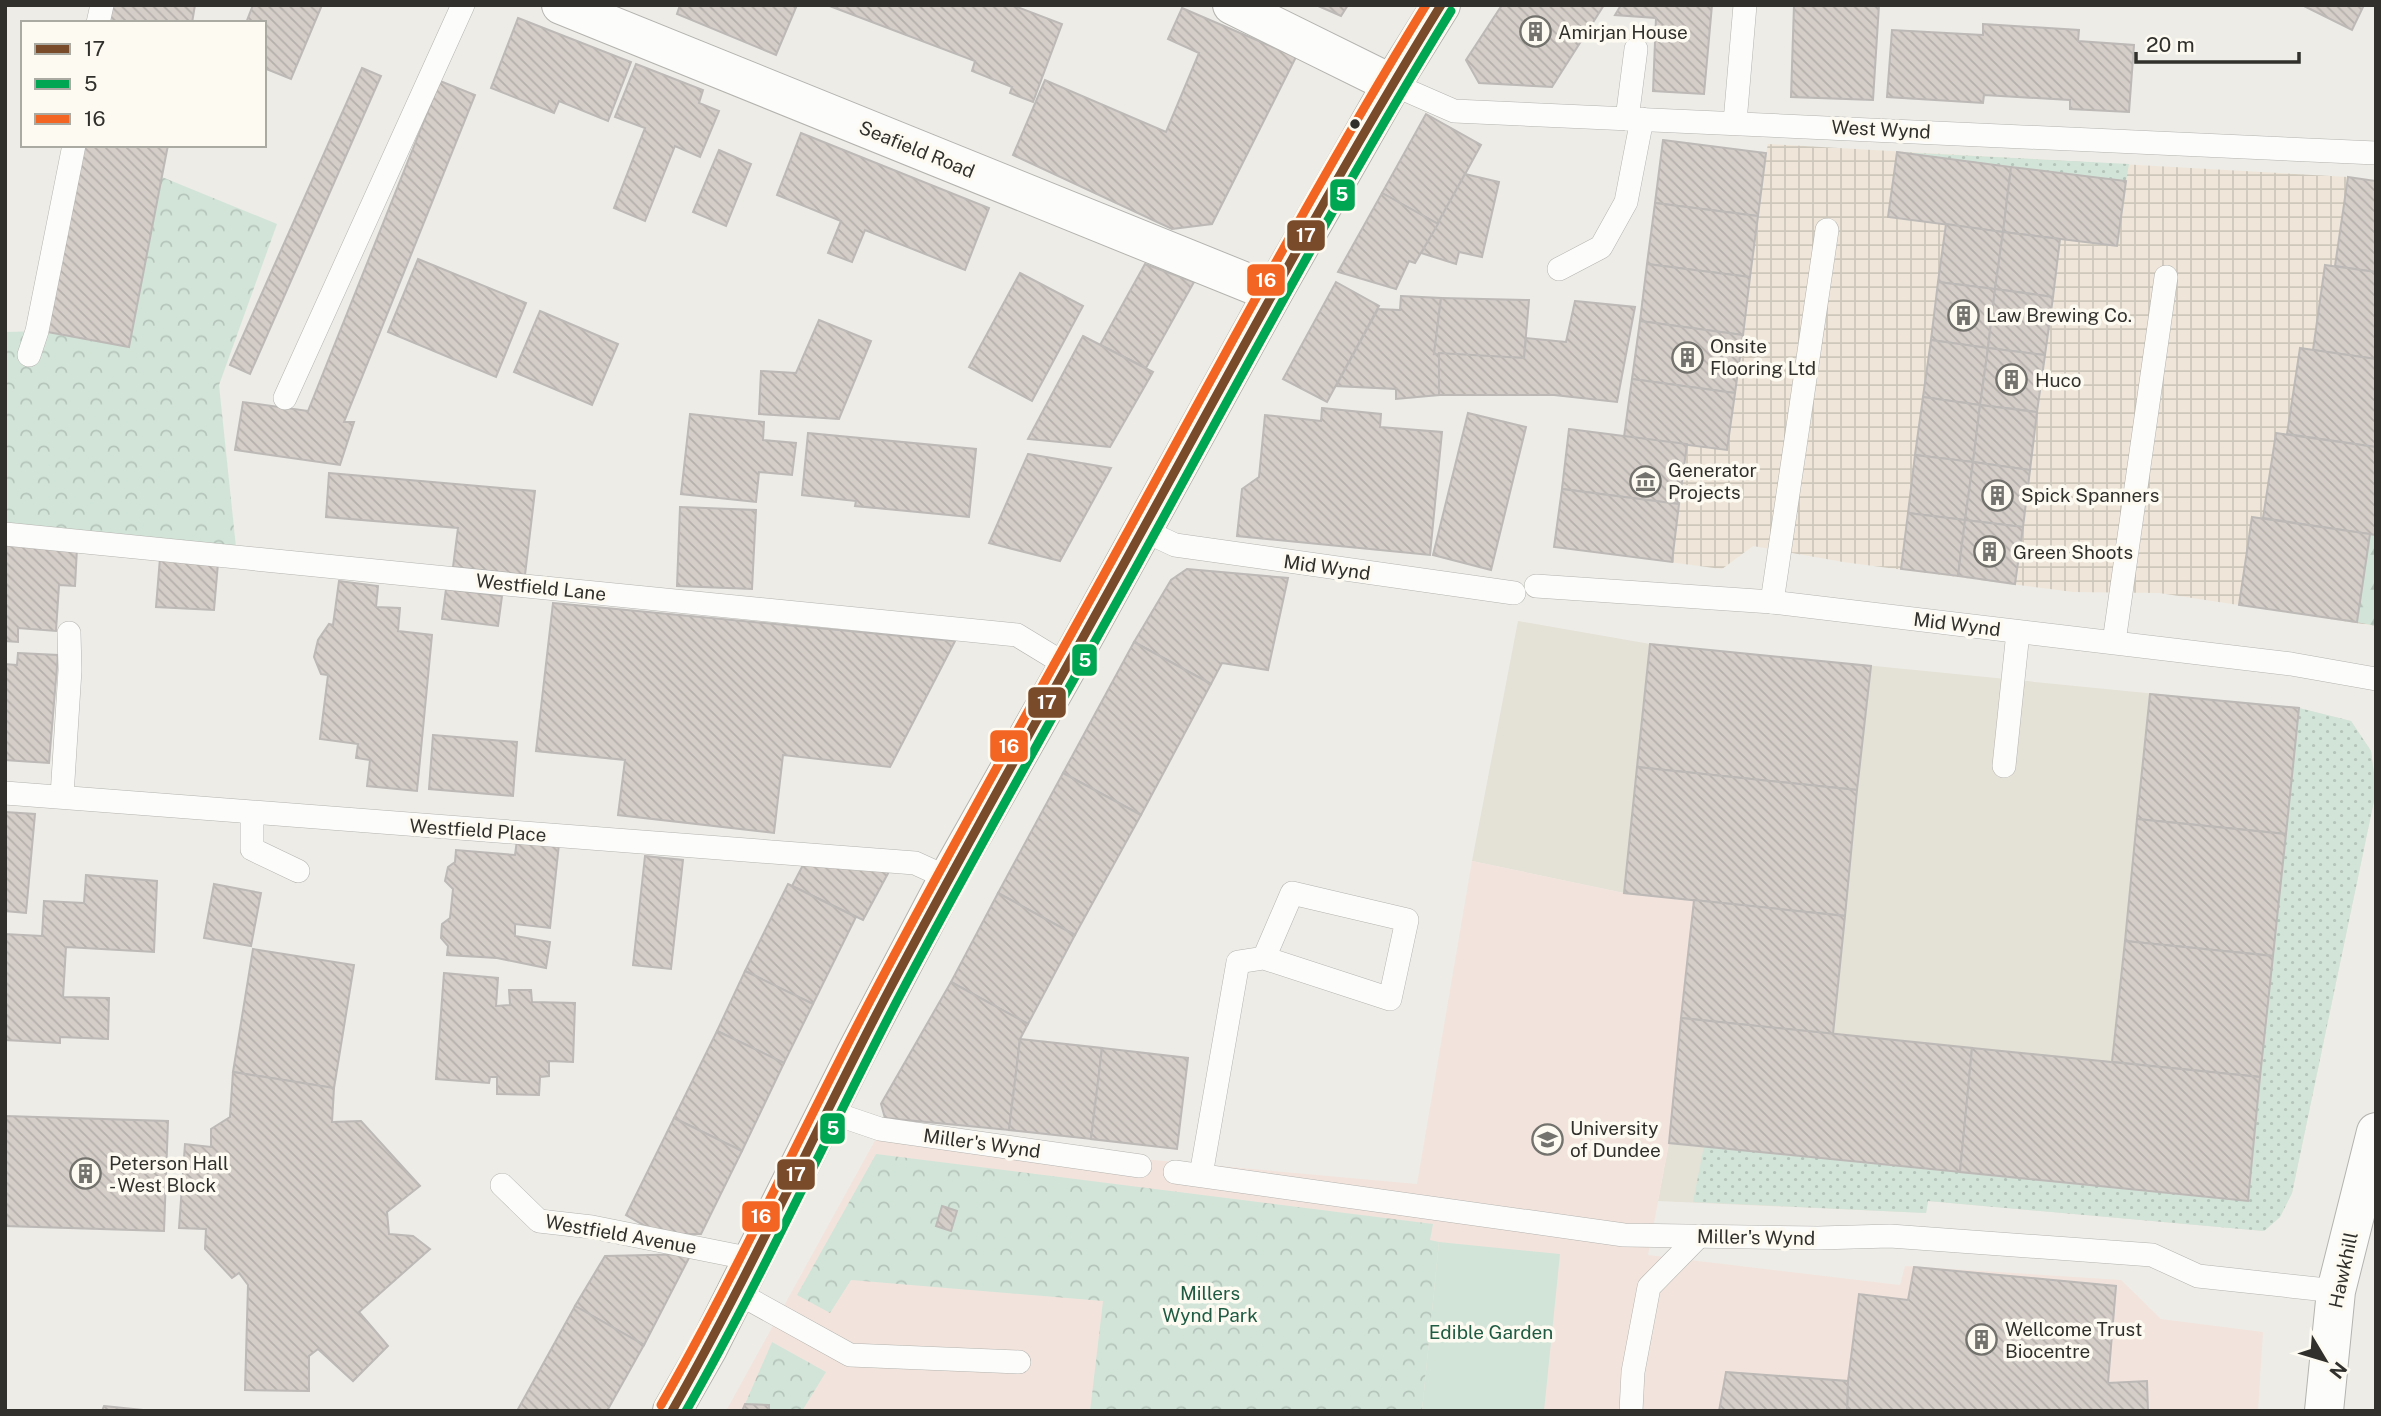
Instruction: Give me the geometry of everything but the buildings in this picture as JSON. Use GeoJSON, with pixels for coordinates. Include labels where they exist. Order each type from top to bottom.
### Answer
{"type":"FeatureCollection","features":[{"type":"Feature","properties":{"kind":"street","name":"Seafield Road"},"geometry":{"type":"LineString","coordinates":[[561,5],[1273,293]]}},
{"type":"Feature","properties":{"kind":"street"},"geometry":{"type":"LineString","coordinates":[[1232,5],[1392,84]]}},
{"type":"Feature","properties":{"kind":"street"},"geometry":{"type":"LineString","coordinates":[[672,1411],[708,1348],[948,878],[1273,293],[1392,84],[1441,5]]}},
{"type":"Feature","properties":{"kind":"street","name":"Hawkhill"},"geometry":{"type":"LineString","coordinates":[[2332,1410],[2336,1292],[2376,1132]]}},
{"type":"Feature","properties":{"kind":"lane"},"geometry":{"type":"LineString","coordinates":[[285,398],[463,5]]}},
{"type":"Feature","properties":{"kind":"lane"},"geometry":{"type":"LineString","coordinates":[[1735,122],[1745,5]]}},
{"type":"Feature","properties":{"kind":"lane"},"geometry":{"type":"LineString","coordinates":[[1559,269],[1601,247],[1626,202],[1635,119],[1636,49]]}},
{"type":"Feature","properties":{"kind":"lane","name":"West Wynd"},"geometry":{"type":"LineString","coordinates":[[1392,84],[1454,111],[2376,153]]}},
{"type":"Feature","properties":{"kind":"lane"},"geometry":{"type":"LineString","coordinates":[[29,355],[37,331],[74,147]]}},
{"type":"Feature","properties":{"kind":"lane"},"geometry":{"type":"LineString","coordinates":[[1772,602],[1827,230]]}},
{"type":"Feature","properties":{"kind":"lane"},"geometry":{"type":"LineString","coordinates":[[2114,642],[2166,277]]}},
{"type":"Feature","properties":{"kind":"lane","name":"Mid Wynd"},"geometry":{"type":"LineString","coordinates":[[1143,530],[1175,545],[1514,593]]}},
{"type":"Feature","properties":{"kind":"lane","name":"Westfield Lane"},"geometry":{"type":"LineString","coordinates":[[5,534],[1017,635],[1068,666]]}},
{"type":"Feature","properties":{"kind":"lane","name":"Mid Wynd"},"geometry":{"type":"LineString","coordinates":[[1536,586],[1772,602],[2291,664],[2376,679]]}},
{"type":"Feature","properties":{"kind":"lane"},"geometry":{"type":"LineString","coordinates":[[2004,766],[2018,632]]}},
{"type":"Feature","properties":{"kind":"lane"},"geometry":{"type":"LineString","coordinates":[[62,796],[70,670],[69,633]]}},
{"type":"Feature","properties":{"kind":"lane","name":"Westfield Place"},"geometry":{"type":"LineString","coordinates":[[5,793],[915,863],[948,878]]}},
{"type":"Feature","properties":{"kind":"lane"},"geometry":{"type":"LineString","coordinates":[[252,813],[252,849],[298,871]]}},
{"type":"Feature","properties":{"kind":"lane"},"geometry":{"type":"LineString","coordinates":[[1201,1175],[1238,962],[1264,958],[1390,999],[1407,920],[1292,893],[1264,958]]}},
{"type":"Feature","properties":{"kind":"lane","name":"Miller's Wynd"},"geometry":{"type":"LineString","coordinates":[[827,1111],[880,1129],[1140,1166]]}},
{"type":"Feature","properties":{"kind":"lane","name":"Miller's Wynd"},"geometry":{"type":"LineString","coordinates":[[1175,1172],[1624,1236],[1891,1236],[2152,1255],[2198,1276],[2336,1292]]}},
{"type":"Feature","properties":{"kind":"lane","name":"Westfield Avenue"},"geometry":{"type":"LineString","coordinates":[[502,1185],[539,1221],[592,1227],[744,1276],[850,1354],[1019,1362]]}},
{"type":"Feature","properties":{"kind":"lane"},"geometry":{"type":"LineString","coordinates":[[1631,1411],[1633,1372],[1649,1287],[1699,1236]]}},
{"type":"Feature","properties":{"kind":"shaded area"},"geometry":{"type":"Polygon","coordinates":[[[1663,140],[1766,153],[1768,144],[2348,177],[2376,181],[2376,626],[2159,593],[2073,592],[1843,562],[1753,546],[1722,569],[1554,547],[1569,429],[1624,436],[1663,140]]]}},
{"type":"Feature","properties":{"kind":"shaded area"},"geometry":{"type":"Polygon","coordinates":[[[1518,621],[1650,644],[2299,708],[2351,721],[2371,751],[2376,791],[2292,1193],[2280,1217],[2264,1231],[1928,1201],[1926,1213],[1658,1201],[1669,1143],[1694,900],[1624,893],[1472,861],[1518,621]]]}},
{"type":"Feature","properties":{"kind":"shaded area","name":"University of Dundee"},"geometry":{"type":"Polygon","coordinates":[[[1472,861],[1624,893],[1694,900],[1669,1143],[1648,1255],[1900,1285],[1905,1266],[2121,1280],[2161,1319],[2263,1332],[2258,1411],[726,1411],[878,1135],[1417,1184],[1472,861]]]}},
{"type":"Feature","properties":{"kind":"green space"},"geometry":{"type":"Polygon","coordinates":[[[1897,152],[2129,164],[2126,181],[1897,152]]]}},
{"type":"Feature","properties":{"kind":"green space"},"geometry":{"type":"Polygon","coordinates":[[[162,177],[277,224],[219,385],[237,557],[5,534],[5,332],[42,331],[129,346],[162,177]]]}},
{"type":"Feature","properties":{"kind":"green space"},"geometry":{"type":"Polygon","coordinates":[[[2370,534],[2376,535],[2376,626],[2357,622],[2370,534]]]}},
{"type":"Feature","properties":{"kind":"green space"},"geometry":{"type":"Polygon","coordinates":[[[2299,708],[2351,721],[2371,751],[2376,791],[2292,1193],[2280,1217],[2264,1231],[1928,1201],[1926,1213],[1693,1202],[1704,1146],[2248,1201],[2299,708]]]}},
{"type":"Feature","properties":{"kind":"green space","name":"Millers Wynd Park"},"geometry":{"type":"Polygon","coordinates":[[[876,1154],[1433,1224],[1430,1240],[1439,1242],[1422,1411],[1090,1411],[1103,1301],[851,1280],[830,1313],[797,1295],[876,1154]]]}},
{"type":"Feature","properties":{"kind":"green space","name":"Edible Garden"},"geometry":{"type":"Polygon","coordinates":[[[1439,1242],[1560,1254],[1544,1411],[1422,1411],[1439,1242]]]}},
{"type":"Feature","properties":{"kind":"green space"},"geometry":{"type":"Polygon","coordinates":[[[772,1342],[826,1372],[802,1411],[769,1411],[769,1405],[745,1404],[772,1342]]]}},
{"type":"Feature","properties":{"kind":"transit line","name":"16"},"geometry":{"type":"LineString","coordinates":[[661,1405],[716,1305],[871,999],[933,884],[1271,272],[1426,5]]}},
{"type":"Feature","properties":{"kind":"transit line","name":"17"},"geometry":{"type":"LineString","coordinates":[[672,1411],[728,1308],[859,1048],[946,884],[1283,276],[1441,5]]}},
{"type":"Feature","properties":{"kind":"transit line","name":"5"},"geometry":{"type":"LineString","coordinates":[[686,1411],[742,1309],[872,1049],[958,888],[1330,216],[1451,11]]}},
{"type":"Feature","properties":{"kind":"place","name":"Amirjan House"},"geometry":{"type":"Point","coordinates":[1535,32]}},
{"type":"Feature","properties":{"kind":"place","name":"Law Brewing Co."},"geometry":{"type":"Point","coordinates":[1963,315]}},
{"type":"Feature","properties":{"kind":"place","name":"Onsite Flooring Ltd"},"geometry":{"type":"Point","coordinates":[1687,357]}},
{"type":"Feature","properties":{"kind":"place","name":"Huco"},"geometry":{"type":"Point","coordinates":[2012,380]}},
{"type":"Feature","properties":{"kind":"place","name":"Generator Projects"},"geometry":{"type":"Point","coordinates":[1645,481]}},
{"type":"Feature","properties":{"kind":"place","name":"Spick Spanners"},"geometry":{"type":"Point","coordinates":[1998,495]}},
{"type":"Feature","properties":{"kind":"place","name":"Green Shoots"},"geometry":{"type":"Point","coordinates":[1990,552]}},
{"type":"Feature","properties":{"kind":"place","name":"University of Dundee"},"geometry":{"type":"Point","coordinates":[1547,1139]}},
{"type":"Feature","properties":{"kind":"place","name":"Peterson Hall - West Block"},"geometry":{"type":"Point","coordinates":[86,1174]}},
{"type":"Feature","properties":{"kind":"place","name":"Wellcome Trust Biocentre"},"geometry":{"type":"Point","coordinates":[1982,1340]}}]}
